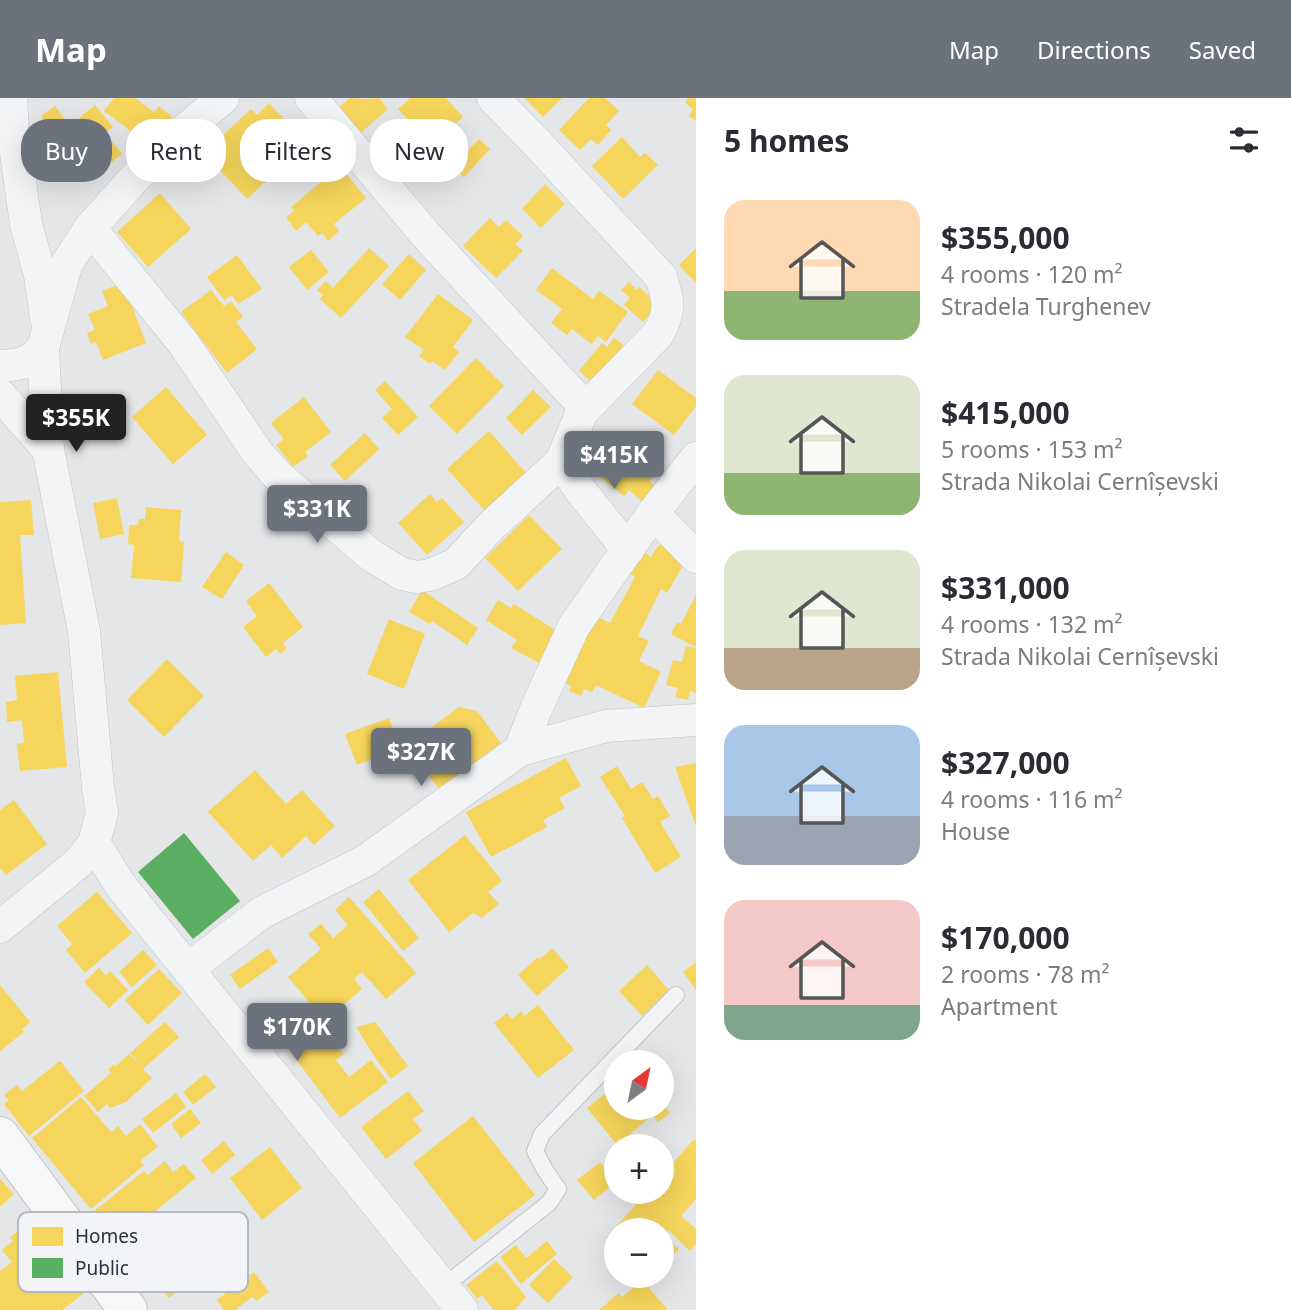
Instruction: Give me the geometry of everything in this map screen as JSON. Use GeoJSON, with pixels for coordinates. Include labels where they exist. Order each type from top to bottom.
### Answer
{"type":"FeatureCollection","features":[{"type":"Feature","properties":{"kind":"main road"},"geometry":{"type":"LineString","coordinates":[[0,1136],[56,1212]]}},
{"type":"Feature","properties":{"kind":"main road"},"geometry":{"type":"LineString","coordinates":[[115,1292],[128,1310]]}},
{"type":"Feature","properties":{"kind":"street"},"geometry":{"type":"LineString","coordinates":[[0,927],[78,863],[94,843],[102,813],[84,632],[48,449],[46,339],[40,275],[26,224],[11,98]]}},
{"type":"Feature","properties":{"kind":"street"},"geometry":{"type":"LineString","coordinates":[[0,366],[33,360],[46,339],[67,263],[90,228],[156,154],[223,98]]}},
{"type":"Feature","properties":{"kind":"street"},"geometry":{"type":"LineString","coordinates":[[311,98],[426,235],[580,402],[582,412]]}},
{"type":"Feature","properties":{"kind":"street"},"geometry":{"type":"LineString","coordinates":[[90,228],[184,344],[257,452],[276,475],[372,556],[402,574],[417,577],[430,575],[456,564],[490,527],[561,462],[582,412],[658,334],[666,321],[668,308],[667,293],[661,277],[493,98]]}},
{"type":"Feature","properties":{"kind":"street"},"geometry":{"type":"LineString","coordinates":[[0,395],[48,449]]}},
{"type":"Feature","properties":{"kind":"street"},"geometry":{"type":"LineString","coordinates":[[520,750],[574,626],[653,513],[696,458]]}},
{"type":"Feature","properties":{"kind":"street"},"geometry":{"type":"LineString","coordinates":[[561,462],[628,550]]}},
{"type":"Feature","properties":{"kind":"street"},"geometry":{"type":"LineString","coordinates":[[653,513],[696,557]]}},
{"type":"Feature","properties":{"kind":"street"},"geometry":{"type":"LineString","coordinates":[[188,969],[261,913],[365,861],[520,750],[606,726],[696,720]]}},
{"type":"Feature","properties":{"kind":"street"},"geometry":{"type":"LineString","coordinates":[[94,843],[121,887],[452,1299]]}},
{"type":"Feature","properties":{"kind":"lane"},"geometry":{"type":"LineString","coordinates":[[452,1299],[549,1203],[558,1189],[535,1151],[542,1134],[676,995]]}},
{"type":"Feature","properties":{"kind":"building: Homes"},"geometry":{"type":"Polygon","coordinates":[[[114,98],[135,98],[154,112],[159,106],[172,117],[126,119],[126,127],[104,111],[114,98]]]}},
{"type":"Feature","properties":{"kind":"building: Homes"},"geometry":{"type":"Polygon","coordinates":[[[350,98],[379,98],[388,109],[377,119],[370,119],[370,125],[356,137],[356,119],[339,119],[333,112],[350,98]]]}},
{"type":"Feature","properties":{"kind":"building: Homes"},"geometry":{"type":"Polygon","coordinates":[[[410,98],[446,98],[463,117],[407,119],[398,109],[410,98]]]}},
{"type":"Feature","properties":{"kind":"building: Homes"},"geometry":{"type":"Polygon","coordinates":[[[524,98],[562,98],[543,117],[524,98]]]}},
{"type":"Feature","properties":{"kind":"building: Homes"},"geometry":{"type":"Polygon","coordinates":[[[589,98],[605,98],[619,111],[606,125],[611,130],[598,145],[591,139],[580,150],[559,130],[589,98]]]}},
{"type":"Feature","properties":{"kind":"building: Homes"},"geometry":{"type":"Polygon","coordinates":[[[688,98],[696,98],[696,121],[689,116],[693,109],[685,103],[688,98]]]}},
{"type":"Feature","properties":{"kind":"building: Homes"},"geometry":{"type":"Polygon","coordinates":[[[269,103],[284,119],[240,119],[251,109],[257,115],[269,103]]]}},
{"type":"Feature","properties":{"kind":"building: Homes"},"geometry":{"type":"Polygon","coordinates":[[[95,105],[106,119],[78,119],[95,105]]]}},
{"type":"Feature","properties":{"kind":"building: Homes"},"geometry":{"type":"Polygon","coordinates":[[[55,106],[65,119],[44,119],[41,116],[55,106]]]}},
{"type":"Feature","properties":{"kind":"building: Homes"},"geometry":{"type":"Polygon","coordinates":[[[240,119],[240,182],[265,182],[247,199],[226,177],[226,132],[240,119]]]}},
{"type":"Feature","properties":{"kind":"building: Homes"},"geometry":{"type":"Polygon","coordinates":[[[622,137],[640,157],[645,153],[658,165],[623,199],[592,166],[622,137]]]}},
{"type":"Feature","properties":{"kind":"building: Homes"},"geometry":{"type":"Polygon","coordinates":[[[479,139],[490,149],[468,173],[468,151],[479,139]]]}},
{"type":"Feature","properties":{"kind":"building: Homes"},"geometry":{"type":"Polygon","coordinates":[[[112,142],[122,154],[112,162],[112,142]]]}},
{"type":"Feature","properties":{"kind":"building: Homes"},"geometry":{"type":"Polygon","coordinates":[[[321,182],[353,182],[366,198],[334,224],[339,231],[328,241],[322,233],[318,236],[306,222],[296,231],[286,217],[294,211],[291,207],[321,182]]]}},
{"type":"Feature","properties":{"kind":"building: Homes"},"geometry":{"type":"Polygon","coordinates":[[[545,184],[565,204],[541,228],[522,209],[545,184]]]}},
{"type":"Feature","properties":{"kind":"building: Homes"},"geometry":{"type":"Polygon","coordinates":[[[160,193],[191,229],[148,267],[117,232],[160,193]]]}},
{"type":"Feature","properties":{"kind":"building: Homes"},"geometry":{"type":"Polygon","coordinates":[[[490,218],[499,227],[506,220],[523,236],[515,244],[523,251],[496,278],[463,246],[490,218]]]}},
{"type":"Feature","properties":{"kind":"building: Homes"},"geometry":{"type":"Polygon","coordinates":[[[369,248],[389,266],[341,318],[320,299],[323,295],[317,290],[326,281],[333,288],[369,248]]]}},
{"type":"Feature","properties":{"kind":"building: Homes"},"geometry":{"type":"Polygon","coordinates":[[[696,248],[696,283],[679,265],[696,248]]]}},
{"type":"Feature","properties":{"kind":"building: Homes"},"geometry":{"type":"Polygon","coordinates":[[[311,250],[329,272],[307,290],[289,267],[311,250]]]}},
{"type":"Feature","properties":{"kind":"building: Homes"},"geometry":{"type":"Polygon","coordinates":[[[409,254],[426,270],[400,300],[382,284],[409,254]]]}},
{"type":"Feature","properties":{"kind":"building: Homes"},"geometry":{"type":"Polygon","coordinates":[[[237,255],[262,289],[238,304],[232,295],[224,300],[207,277],[237,255]]]}},
{"type":"Feature","properties":{"kind":"building: Homes"},"geometry":{"type":"Polygon","coordinates":[[[552,268],[593,299],[599,291],[628,312],[606,342],[598,336],[592,344],[572,329],[567,335],[551,323],[562,309],[536,290],[552,268]]]}},
{"type":"Feature","properties":{"kind":"building: Homes"},"geometry":{"type":"Polygon","coordinates":[[[629,282],[637,290],[639,287],[659,305],[643,322],[624,305],[630,298],[621,290],[629,282]]]}},
{"type":"Feature","properties":{"kind":"building: Homes"},"geometry":{"type":"Polygon","coordinates":[[[123,283],[146,343],[103,360],[96,342],[91,344],[87,333],[95,330],[88,314],[108,306],[102,291],[123,283]]]}},
{"type":"Feature","properties":{"kind":"building: Homes"},"geometry":{"type":"Polygon","coordinates":[[[211,290],[224,306],[231,301],[243,317],[236,322],[257,349],[227,373],[181,312],[211,290]]]}},
{"type":"Feature","properties":{"kind":"building: Homes"},"geometry":{"type":"Polygon","coordinates":[[[438,294],[473,320],[453,347],[459,352],[445,370],[419,356],[424,350],[405,337],[438,294]]]}},
{"type":"Feature","properties":{"kind":"building: Homes"},"geometry":{"type":"Polygon","coordinates":[[[614,338],[626,347],[595,385],[579,371],[602,343],[607,347],[614,338]]]}},
{"type":"Feature","properties":{"kind":"building: Homes"},"geometry":{"type":"Polygon","coordinates":[[[476,358],[504,386],[457,434],[429,406],[476,358]]]}},
{"type":"Feature","properties":{"kind":"building: Homes"},"geometry":{"type":"Polygon","coordinates":[[[658,370],[696,398],[696,406],[674,435],[632,404],[658,370]]]}},
{"type":"Feature","properties":{"kind":"building: Homes"},"geometry":{"type":"Polygon","coordinates":[[[385,381],[418,417],[398,435],[382,418],[392,409],[375,390],[385,381]]]}},
{"type":"Feature","properties":{"kind":"building: Homes"},"geometry":{"type":"Polygon","coordinates":[[[166,387],[207,435],[173,464],[132,417],[166,387]]]}},
{"type":"Feature","properties":{"kind":"building: Homes"},"geometry":{"type":"Polygon","coordinates":[[[533,390],[551,407],[522,435],[506,418],[533,390]]]}},
{"type":"Feature","properties":{"kind":"building: Homes"},"geometry":{"type":"Polygon","coordinates":[[[304,397],[331,432],[305,452],[308,456],[293,467],[276,445],[284,439],[271,423],[304,397]]]}},
{"type":"Feature","properties":{"kind":"building: Homes"},"geometry":{"type":"Polygon","coordinates":[[[489,431],[526,473],[485,511],[447,469],[489,431]]]}},
{"type":"Feature","properties":{"kind":"building: Homes"},"geometry":{"type":"Polygon","coordinates":[[[365,433],[379,449],[345,481],[330,465],[365,433]]]}},
{"type":"Feature","properties":{"kind":"building: Homes"},"geometry":{"type":"Polygon","coordinates":[[[620,449],[654,476],[649,481],[656,487],[644,503],[629,490],[624,496],[599,476],[620,449]]]}},
{"type":"Feature","properties":{"kind":"building: Homes"},"geometry":{"type":"Polygon","coordinates":[[[430,494],[437,502],[442,498],[464,522],[427,555],[398,523],[430,494]]]}},
{"type":"Feature","properties":{"kind":"building: Homes"},"geometry":{"type":"Polygon","coordinates":[[[117,498],[124,534],[100,539],[93,503],[117,498]]]}},
{"type":"Feature","properties":{"kind":"building: Homes"},"geometry":{"type":"Polygon","coordinates":[[[31,500],[34,535],[20,535],[26,623],[0,625],[0,502],[31,500]]]}},
{"type":"Feature","properties":{"kind":"building: Homes"},"geometry":{"type":"Polygon","coordinates":[[[146,507],[181,510],[179,541],[184,542],[181,582],[131,578],[134,545],[128,544],[129,525],[138,525],[139,519],[145,519],[146,507]]]}},
{"type":"Feature","properties":{"kind":"building: Homes"},"geometry":{"type":"Polygon","coordinates":[[[529,515],[562,549],[518,591],[485,558],[529,515]]]}},
{"type":"Feature","properties":{"kind":"building: Homes"},"geometry":{"type":"Polygon","coordinates":[[[670,543],[687,559],[667,593],[661,589],[638,636],[649,641],[639,661],[661,672],[644,708],[596,685],[592,692],[584,689],[581,696],[569,691],[571,686],[563,682],[594,615],[610,623],[635,577],[627,572],[639,549],[651,557],[658,546],[670,543]]]}},
{"type":"Feature","properties":{"kind":"building: Homes"},"geometry":{"type":"Polygon","coordinates":[[[226,552],[244,565],[222,599],[202,587],[226,552]]]}},
{"type":"Feature","properties":{"kind":"building: Homes"},"geometry":{"type":"Polygon","coordinates":[[[269,583],[303,627],[283,643],[287,649],[280,654],[276,649],[266,657],[243,627],[257,616],[246,601],[269,583]]]}},
{"type":"Feature","properties":{"kind":"building: Homes"},"geometry":{"type":"Polygon","coordinates":[[[422,590],[478,628],[467,645],[432,621],[430,624],[409,612],[422,590]]]}},
{"type":"Feature","properties":{"kind":"building: Homes"},"geometry":{"type":"Polygon","coordinates":[[[696,595],[696,647],[671,634],[677,622],[681,624],[696,595]]]}},
{"type":"Feature","properties":{"kind":"building: Homes"},"geometry":{"type":"Polygon","coordinates":[[[498,600],[511,608],[514,604],[560,633],[541,664],[511,648],[517,640],[486,620],[498,600]]]}},
{"type":"Feature","properties":{"kind":"building: Homes"},"geometry":{"type":"Polygon","coordinates":[[[389,619],[425,634],[404,689],[367,674],[389,619]]]}},
{"type":"Feature","properties":{"kind":"building: Homes"},"geometry":{"type":"Polygon","coordinates":[[[686,646],[696,648],[696,693],[690,691],[688,700],[675,697],[678,688],[666,685],[673,660],[682,662],[686,646]]]}},
{"type":"Feature","properties":{"kind":"building: Homes"},"geometry":{"type":"Polygon","coordinates":[[[167,659],[204,696],[164,737],[127,700],[167,659]]]}},
{"type":"Feature","properties":{"kind":"building: Homes"},"geometry":{"type":"Polygon","coordinates":[[[58,672],[67,767],[20,771],[17,744],[24,743],[22,720],[7,722],[6,702],[17,700],[15,676],[58,672]]]}},
{"type":"Feature","properties":{"kind":"building: Homes"},"geometry":{"type":"Polygon","coordinates":[[[459,707],[477,711],[501,743],[484,756],[487,759],[442,793],[416,759],[442,739],[432,727],[459,707]]]}},
{"type":"Feature","properties":{"kind":"building: Homes"},"geometry":{"type":"Polygon","coordinates":[[[389,718],[401,748],[357,765],[345,734],[389,718]]]}},
{"type":"Feature","properties":{"kind":"building: Homes"},"geometry":{"type":"Polygon","coordinates":[[[566,758],[581,786],[559,798],[565,808],[543,820],[547,827],[491,857],[466,812],[566,758]]]}},
{"type":"Feature","properties":{"kind":"building: Homes"},"geometry":{"type":"Polygon","coordinates":[[[696,763],[696,826],[675,767],[696,763]]]}},
{"type":"Feature","properties":{"kind":"building: Homes"},"geometry":{"type":"Polygon","coordinates":[[[617,766],[631,789],[642,782],[653,799],[658,796],[670,816],[660,822],[681,857],[655,873],[622,818],[625,816],[600,777],[617,766]]]}},
{"type":"Feature","properties":{"kind":"building: Homes"},"geometry":{"type":"Polygon","coordinates":[[[255,770],[286,804],[302,790],[335,826],[314,845],[306,836],[282,858],[271,845],[253,861],[208,812],[255,770]]]}},
{"type":"Feature","properties":{"kind":"building: Homes"},"geometry":{"type":"Polygon","coordinates":[[[14,800],[47,844],[6,875],[0,868],[0,810],[14,800]]]}},
{"type":"Feature","properties":{"kind":"building: Homes"},"geometry":{"type":"Polygon","coordinates":[[[465,835],[502,881],[488,892],[499,904],[482,918],[473,913],[449,932],[408,880],[465,835]]]}},
{"type":"Feature","properties":{"kind":"building: Homes"},"geometry":{"type":"Polygon","coordinates":[[[379,889],[419,938],[403,951],[363,902],[379,889]]]}},
{"type":"Feature","properties":{"kind":"building: Homes"},"geometry":{"type":"Polygon","coordinates":[[[97,892],[132,933],[85,973],[66,950],[72,944],[57,926],[97,892]]]}},
{"type":"Feature","properties":{"kind":"building: Homes"},"geometry":{"type":"Polygon","coordinates":[[[349,897],[416,973],[386,999],[362,972],[354,979],[362,989],[332,1015],[322,1003],[315,1009],[288,977],[321,949],[308,934],[321,924],[333,938],[348,925],[335,910],[349,897]]]}},
{"type":"Feature","properties":{"kind":"building: Homes"},"geometry":{"type":"Polygon","coordinates":[[[268,948],[278,962],[240,989],[230,975],[268,948]]]}},
{"type":"Feature","properties":{"kind":"building: Homes"},"geometry":{"type":"Polygon","coordinates":[[[552,948],[569,967],[537,996],[518,975],[552,948]]]}},
{"type":"Feature","properties":{"kind":"building: Homes"},"geometry":{"type":"Polygon","coordinates":[[[143,950],[157,965],[132,987],[119,972],[143,950]]]}},
{"type":"Feature","properties":{"kind":"building: Homes"},"geometry":{"type":"Polygon","coordinates":[[[696,962],[696,990],[683,972],[696,962]]]}},
{"type":"Feature","properties":{"kind":"building: Homes"},"geometry":{"type":"Polygon","coordinates":[[[647,965],[669,990],[642,1016],[619,991],[647,965]]]}},
{"type":"Feature","properties":{"kind":"building: Homes"},"geometry":{"type":"Polygon","coordinates":[[[99,968],[106,975],[110,971],[128,990],[109,1008],[84,982],[99,968]]]}},
{"type":"Feature","properties":{"kind":"building: Homes"},"geometry":{"type":"Polygon","coordinates":[[[159,969],[182,993],[148,1025],[125,1000],[159,969]]]}},
{"type":"Feature","properties":{"kind":"building: Homes"},"geometry":{"type":"Polygon","coordinates":[[[0,985],[30,1022],[22,1029],[24,1032],[0,1051],[0,985]]]}},
{"type":"Feature","properties":{"kind":"building: Homes"},"geometry":{"type":"Polygon","coordinates":[[[538,1005],[574,1050],[538,1078],[494,1023],[507,1013],[512,1019],[521,1011],[524,1016],[538,1005]]]}},
{"type":"Feature","properties":{"kind":"building: Homes"},"geometry":{"type":"Polygon","coordinates":[[[165,1022],[179,1037],[143,1069],[152,1078],[126,1102],[110,1108],[107,1104],[98,1112],[84,1096],[111,1073],[108,1070],[114,1064],[116,1066],[129,1054],[141,1065],[130,1053],[165,1022]]]}},
{"type":"Feature","properties":{"kind":"building: Homes"},"geometry":{"type":"Polygon","coordinates":[[[375,1022],[408,1066],[391,1079],[356,1027],[375,1022]]]}},
{"type":"Feature","properties":{"kind":"building: Homes"},"geometry":{"type":"Polygon","coordinates":[[[311,1027],[322,1040],[333,1031],[345,1046],[339,1049],[344,1054],[336,1060],[349,1077],[371,1060],[388,1082],[340,1118],[286,1046],[311,1027]]]}},
{"type":"Feature","properties":{"kind":"building: Homes"},"geometry":{"type":"Polygon","coordinates":[[[60,1061],[84,1091],[29,1136],[4,1104],[9,1100],[4,1095],[17,1085],[22,1091],[60,1061]]]}},
{"type":"Feature","properties":{"kind":"building: Homes"},"geometry":{"type":"Polygon","coordinates":[[[205,1074],[216,1087],[193,1105],[183,1092],[205,1074]]]}},
{"type":"Feature","properties":{"kind":"building: Homes"},"geometry":{"type":"Polygon","coordinates":[[[408,1091],[424,1111],[413,1119],[422,1131],[386,1159],[361,1127],[408,1091]]]}},
{"type":"Feature","properties":{"kind":"building: Homes"},"geometry":{"type":"Polygon","coordinates":[[[176,1093],[186,1107],[153,1133],[142,1119],[176,1093]]]}},
{"type":"Feature","properties":{"kind":"building: Homes"},"geometry":{"type":"Polygon","coordinates":[[[604,1095],[604,1120],[647,1120],[630,1134],[608,1134],[587,1108],[604,1095]]]}},
{"type":"Feature","properties":{"kind":"building: Homes"},"geometry":{"type":"Polygon","coordinates":[[[81,1097],[111,1132],[118,1126],[126,1136],[140,1124],[158,1147],[140,1161],[144,1165],[91,1209],[32,1138],[81,1097]]]}},
{"type":"Feature","properties":{"kind":"building: Homes"},"geometry":{"type":"Polygon","coordinates":[[[190,1109],[201,1123],[181,1138],[171,1124],[190,1109]]]}},
{"type":"Feature","properties":{"kind":"building: Homes"},"geometry":{"type":"Polygon","coordinates":[[[473,1116],[535,1195],[474,1242],[413,1163],[473,1116]]]}},
{"type":"Feature","properties":{"kind":"building: Homes"},"geometry":{"type":"Polygon","coordinates":[[[694,1139],[696,1199],[681,1216],[696,1229],[696,1244],[690,1251],[674,1236],[674,1218],[624,1218],[636,1204],[674,1204],[674,1162],[694,1139]]]}},
{"type":"Feature","properties":{"kind":"building: Homes"},"geometry":{"type":"Polygon","coordinates":[[[224,1141],[235,1155],[212,1174],[201,1160],[224,1141]]]}},
{"type":"Feature","properties":{"kind":"building: Homes"},"geometry":{"type":"Polygon","coordinates":[[[270,1147],[302,1188],[262,1220],[230,1178],[270,1147]]]}},
{"type":"Feature","properties":{"kind":"building: Homes"},"geometry":{"type":"Polygon","coordinates":[[[165,1161],[173,1172],[184,1164],[196,1178],[154,1212],[94,1211],[144,1171],[148,1175],[165,1161]]]}},
{"type":"Feature","properties":{"kind":"building: Homes"},"geometry":{"type":"Polygon","coordinates":[[[600,1162],[604,1167],[604,1192],[594,1200],[577,1180],[600,1162]]]}},
{"type":"Feature","properties":{"kind":"building: Homes"},"geometry":{"type":"Polygon","coordinates":[[[0,1179],[14,1194],[0,1207],[0,1179]]]}},
{"type":"Feature","properties":{"kind":"building: Homes"},"geometry":{"type":"Polygon","coordinates":[[[18,1231],[18,1292],[86,1292],[62,1310],[0,1310],[0,1271],[12,1262],[2,1250],[13,1241],[10,1237],[18,1231]]]}},
{"type":"Feature","properties":{"kind":"building: Homes"},"geometry":{"type":"Polygon","coordinates":[[[547,1241],[557,1254],[521,1284],[500,1257],[516,1245],[526,1258],[547,1241]]]}},
{"type":"Feature","properties":{"kind":"building: Homes"},"geometry":{"type":"Polygon","coordinates":[[[554,1259],[573,1277],[548,1303],[529,1285],[554,1259]]]}},
{"type":"Feature","properties":{"kind":"building: Homes"},"geometry":{"type":"Polygon","coordinates":[[[497,1261],[526,1297],[515,1310],[494,1310],[482,1295],[477,1299],[466,1285],[497,1261]]]}},
{"type":"Feature","properties":{"kind":"building: Homes"},"geometry":{"type":"Polygon","coordinates":[[[254,1272],[269,1292],[256,1301],[252,1297],[235,1310],[224,1310],[217,1300],[228,1292],[248,1292],[248,1277],[254,1272]]]}},
{"type":"Feature","properties":{"kind":"building: Homes"},"geometry":{"type":"Polygon","coordinates":[[[633,1288],[649,1288],[668,1310],[599,1310],[619,1293],[622,1297],[633,1288]]]}},
{"type":"Feature","properties":{"kind":"building: Homes"},"geometry":{"type":"Polygon","coordinates":[[[164,1292],[177,1292],[169,1298],[164,1292]]]}},
{"type":"Feature","properties":{"kind":"building: Public"},"geometry":{"type":"Polygon","coordinates":[[[184,833],[240,901],[193,939],[138,872],[184,833]]]}}]}
